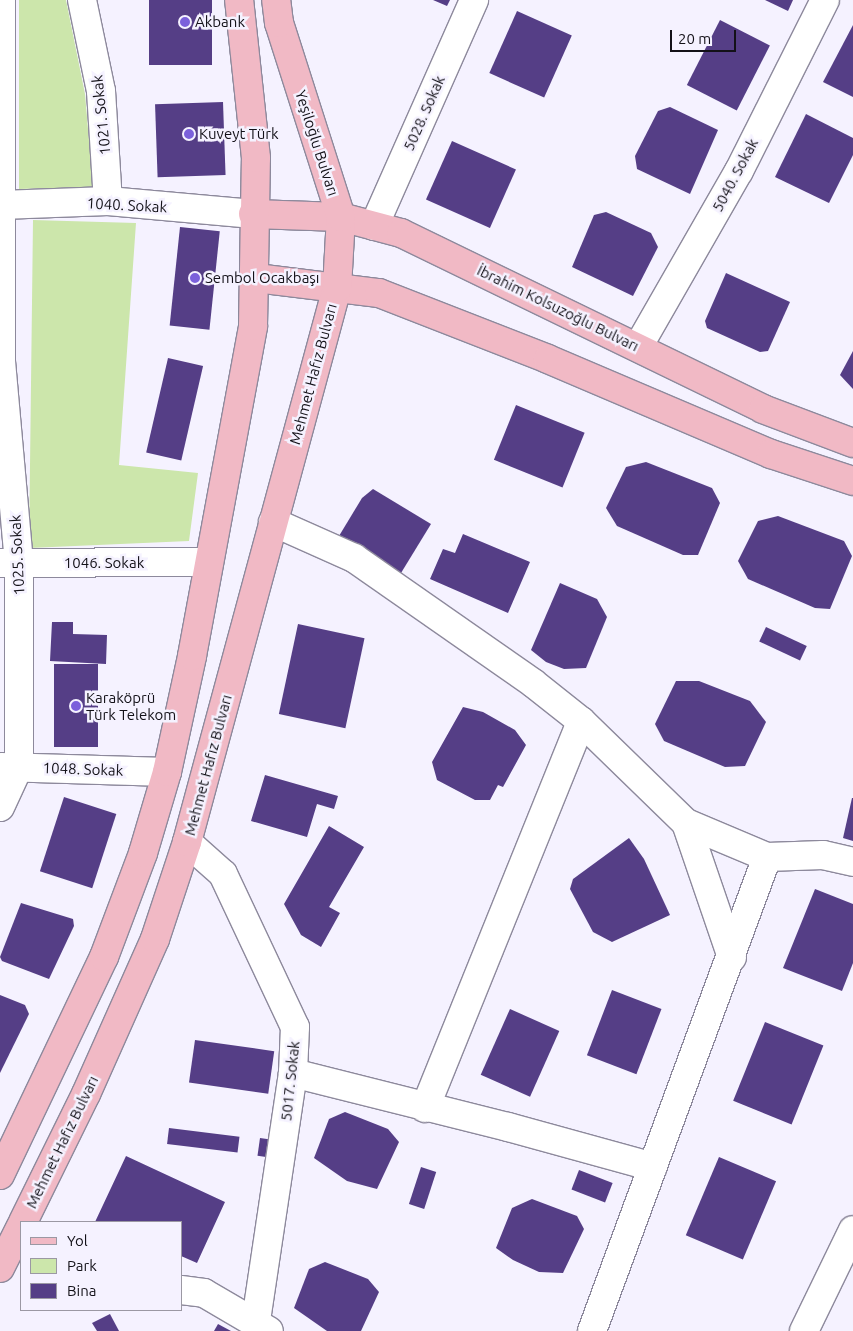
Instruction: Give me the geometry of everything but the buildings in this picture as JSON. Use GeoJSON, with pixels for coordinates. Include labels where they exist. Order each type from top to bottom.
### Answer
{"type":"FeatureCollection","features":[{"type":"Feature","properties":{"kind":"main road"},"geometry":{"type":"LineString","coordinates":[[0,1175],[104,957],[142,853],[167,772],[236,432],[253,326],[256,278],[253,214],[256,158],[239,0]]}},
{"type":"Feature","properties":{"kind":"main road","name":"Yeşiloğlu Bulvarı"},"geometry":{"type":"LineString","coordinates":[[276,0],[279,23],[341,217],[337,288]]}},
{"type":"Feature","properties":{"kind":"main road","name":"İbrahim Kolsuzoğlu Bulvarı"},"geometry":{"type":"LineString","coordinates":[[253,214],[341,217],[401,233],[638,346],[763,409],[853,442]]}},
{"type":"Feature","properties":{"kind":"main road"},"geometry":{"type":"LineString","coordinates":[[256,278],[388,296],[548,359],[771,454],[853,497]]}},
{"type":"Feature","properties":{"kind":"main road","name":"Mehmet Hafız Bulvarı"},"geometry":{"type":"LineString","coordinates":[[23,1221],[86,1094],[155,939],[187,842],[337,288]]}},
{"type":"Feature","properties":{"kind":"main road"},"geometry":{"type":"LineString","coordinates":[[771,454],[853,481]]}},
{"type":"Feature","properties":{"kind":"main road","name":"Mehmet Hafız Bulvarı"},"geometry":{"type":"LineString","coordinates":[[10,1258],[20,1229]]}},
{"type":"Feature","properties":{"kind":"street","name":"1025. Sokak"},"geometry":{"type":"LineString","coordinates":[[0,808],[9,767],[10,563],[0,362],[1,0]]}},
{"type":"Feature","properties":{"kind":"street","name":"1021. Sokak"},"geometry":{"type":"LineString","coordinates":[[82,0],[101,91],[108,201]]}},
{"type":"Feature","properties":{"kind":"street","name":"5028. Sokak"},"geometry":{"type":"LineString","coordinates":[[374,226],[474,0]]}},
{"type":"Feature","properties":{"kind":"street","name":"5040. Sokak"},"geometry":{"type":"LineString","coordinates":[[638,346],[739,171],[825,0]]}},
{"type":"Feature","properties":{"kind":"street","name":"1040. Sokak"},"geometry":{"type":"LineString","coordinates":[[1,205],[108,201],[253,214]]}},
{"type":"Feature","properties":{"kind":"street"},"geometry":{"type":"LineString","coordinates":[[273,522],[354,558],[533,683],[581,720],[686,823],[767,857],[823,855],[853,862]]}},
{"type":"Feature","properties":{"kind":"street","name":"1046. Sokak"},"geometry":{"type":"LineString","coordinates":[[10,563],[209,562]]}},
{"type":"Feature","properties":{"kind":"street"},"geometry":{"type":"LineString","coordinates":[[425,1108],[581,720]]}},
{"type":"Feature","properties":{"kind":"street","name":"1048. Sokak"},"geometry":{"type":"LineString","coordinates":[[9,767],[167,772]]}},
{"type":"Feature","properties":{"kind":"street"},"geometry":{"type":"LineString","coordinates":[[686,823],[732,957]]}},
{"type":"Feature","properties":{"kind":"street","name":"5017. Sokak"},"geometry":{"type":"LineString","coordinates":[[187,842],[223,874],[295,1027],[293,1073],[263,1326]]}},
{"type":"Feature","properties":{"kind":"street"},"geometry":{"type":"LineString","coordinates":[[592,1331],[732,957],[767,857]]}},
{"type":"Feature","properties":{"kind":"street"},"geometry":{"type":"LineString","coordinates":[[293,1073],[425,1108],[508,1127],[653,1167]]}},
{"type":"Feature","properties":{"kind":"street"},"geometry":{"type":"LineString","coordinates":[[804,1331],[853,1230]]}},
{"type":"Feature","properties":{"kind":"street"},"geometry":{"type":"LineString","coordinates":[[182,1290],[204,1293],[263,1326]]}},
{"type":"Feature","properties":{"kind":"green space"},"geometry":{"type":"Polygon","coordinates":[[[19,0],[66,0],[85,94],[93,187],[19,189],[19,0]]]}},
{"type":"Feature","properties":{"kind":"green space"},"geometry":{"type":"Polygon","coordinates":[[[33,220],[136,223],[119,465],[198,473],[189,541],[29,548],[33,220]]]}},
{"type":"Feature","properties":{"kind":"place","name":"Akbank"},"geometry":{"type":"Point","coordinates":[185,22]}},
{"type":"Feature","properties":{"kind":"place","name":"Kuveyt Türk"},"geometry":{"type":"Point","coordinates":[189,134]}},
{"type":"Feature","properties":{"kind":"place","name":"Sembol Ocakbaşı"},"geometry":{"type":"Point","coordinates":[195,278]}},
{"type":"Feature","properties":{"kind":"place","name":"Karaköprü Türk Telekom"},"geometry":{"type":"Point","coordinates":[76,706]}}]}
